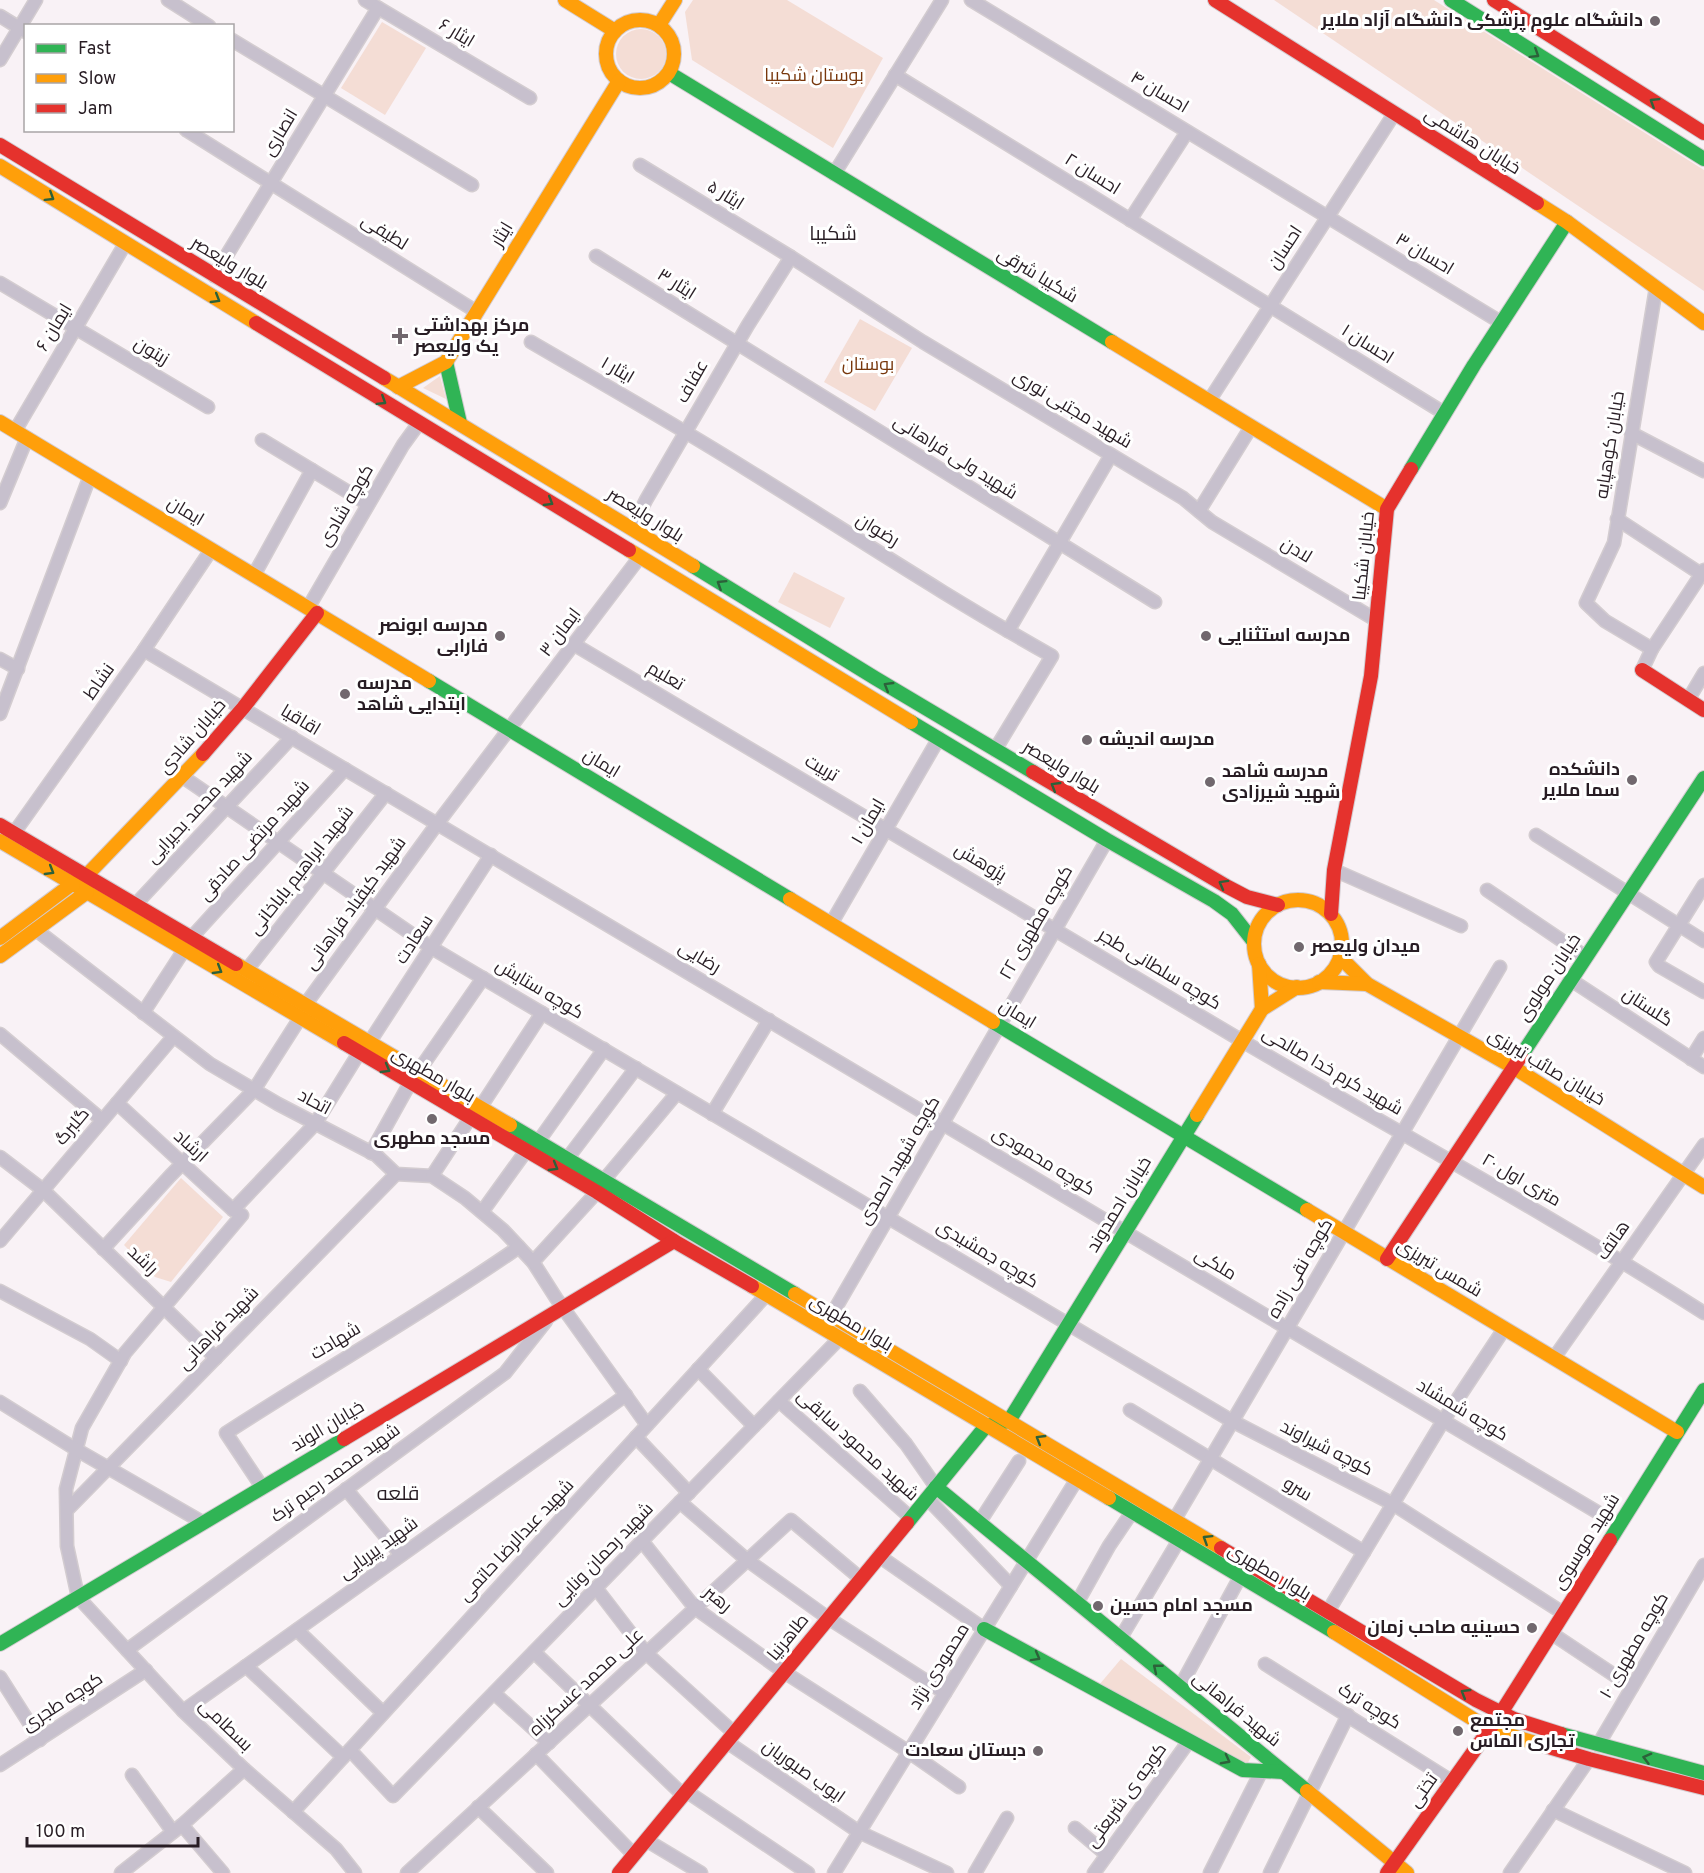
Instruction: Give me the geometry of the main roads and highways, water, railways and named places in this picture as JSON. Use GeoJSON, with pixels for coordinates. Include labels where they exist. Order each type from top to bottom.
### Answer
{"type":"FeatureCollection","features":[{"type":"Feature","properties":{"kind":"main road"},"geometry":{"type":"LineString","coordinates":[[565,0],[615,31]]}},
{"type":"Feature","properties":{"kind":"main road"},"geometry":{"type":"LineString","coordinates":[[659,25],[675,0]]}},
{"type":"Feature","properties":{"kind":"main road","name":"خیابان هاشمی"},"geometry":{"type":"LineString","coordinates":[[1215,0],[1567,222],[1704,323]]}},
{"type":"Feature","properties":{"kind":"main road"},"geometry":{"type":"LineString","coordinates":[[1450,0],[1704,159]]}},
{"type":"Feature","properties":{"kind":"main road"},"geometry":{"type":"LineString","coordinates":[[1494,0],[1704,133]]}},
{"type":"Feature","properties":{"kind":"main road"},"geometry":{"type":"LineString","coordinates":[[641,20],[659,25],[672,42],[675,53],[674,64],[661,81],[651,87],[629,87],[619,81],[608,66],[606,47],[615,31],[631,21],[641,20]]}},
{"type":"Feature","properties":{"kind":"main road","name":"شکیبا شرقی"},"geometry":{"type":"LineString","coordinates":[[669,73],[1387,509]]}},
{"type":"Feature","properties":{"kind":"main road","name":"ایثار"},"geometry":{"type":"LineString","coordinates":[[446,362],[619,81]]}},
{"type":"Feature","properties":{"kind":"main road","name":"بلوار ولیعصر"},"geometry":{"type":"LineString","coordinates":[[0,145],[995,750],[1226,886],[1247,897],[1278,905]]}},
{"type":"Feature","properties":{"kind":"main road","name":"بلوار ولیعصر"},"geometry":{"type":"LineString","coordinates":[[0,166],[639,558],[1107,840],[1214,901],[1232,914],[1254,942]]}},
{"type":"Feature","properties":{"kind":"main road","name":"خیابان شکیبا"},"geometry":{"type":"LineString","coordinates":[[1334,870],[1371,676],[1387,509],[1444,414],[1567,222]]}},
{"type":"Feature","properties":{"kind":"main road"},"geometry":{"type":"LineString","coordinates":[[398,387],[446,362],[460,423]]}},
{"type":"Feature","properties":{"kind":"main road","name":"ایمان"},"geometry":{"type":"LineString","coordinates":[[0,422],[1183,1136]]}},
{"type":"Feature","properties":{"kind":"main road"},"geometry":{"type":"LineString","coordinates":[[632,528],[639,558]]}},
{"type":"Feature","properties":{"kind":"main road","name":"خیابان شادی"},"geometry":{"type":"LineString","coordinates":[[0,938],[86,876],[183,777],[243,708],[312,611]]}},
{"type":"Feature","properties":{"kind":"main road"},"geometry":{"type":"LineString","coordinates":[[1642,670],[1704,710]]}},
{"type":"Feature","properties":{"kind":"main road","name":"خیابان مولوی"},"geometry":{"type":"LineString","coordinates":[[1387,1258],[1704,778]]}},
{"type":"Feature","properties":{"kind":"main road","name":"بلوار مطهری"},"geometry":{"type":"LineString","coordinates":[[0,825],[135,905],[188,944],[302,1012],[475,1113],[538,1142],[567,1159],[674,1241],[1353,1643],[1489,1729],[1589,1759],[1704,1788]]}},
{"type":"Feature","properties":{"kind":"main road","name":"بلوار مطهری"},"geometry":{"type":"LineString","coordinates":[[0,841],[87,892],[246,971],[302,1012]]}},
{"type":"Feature","properties":{"kind":"main road"},"geometry":{"type":"LineString","coordinates":[[1311,902],[1334,870]]}},
{"type":"Feature","properties":{"kind":"main road"},"geometry":{"type":"LineString","coordinates":[[1331,914],[1334,870]]}},
{"type":"Feature","properties":{"kind":"main road"},"geometry":{"type":"LineString","coordinates":[[0,956],[87,892],[86,876]]}},
{"type":"Feature","properties":{"kind":"main road"},"geometry":{"type":"LineString","coordinates":[[1259,964],[1275,981],[1285,986],[1308,986],[1319,982],[1337,968],[1340,957],[1341,934],[1331,914],[1311,902],[1289,901],[1278,905],[1261,920],[1254,942],[1259,964],[1262,1009],[1297,987]]}},
{"type":"Feature","properties":{"kind":"main road"},"geometry":{"type":"LineString","coordinates":[[1340,957],[1367,984]]}},
{"type":"Feature","properties":{"kind":"main road"},"geometry":{"type":"LineString","coordinates":[[1319,982],[1367,984]]}},
{"type":"Feature","properties":{"kind":"main road","name":"خیابان صائب تبریزی"},"geometry":{"type":"LineString","coordinates":[[1367,984],[1513,1068],[1704,1187]]}},
{"type":"Feature","properties":{"kind":"main road","name":"خیابان احمدوند"},"geometry":{"type":"LineString","coordinates":[[1009,1421],[1262,1009]]}},
{"type":"Feature","properties":{"kind":"main road","name":"بلوار مطهری"},"geometry":{"type":"LineString","coordinates":[[475,1113],[526,1151],[600,1186],[831,1316],[1175,1519],[1327,1613],[1501,1713],[1598,1745],[1704,1773]]}},
{"type":"Feature","properties":{"kind":"main road","name":"شمس تبریزی"},"geometry":{"type":"LineString","coordinates":[[1183,1136],[1677,1432]]}},
{"type":"Feature","properties":{"kind":"main road","name":"خیابان الوند"},"geometry":{"type":"LineString","coordinates":[[0,1644],[674,1241]]}},
{"type":"Feature","properties":{"kind":"main road","name":"شهید موسوی"},"geometry":{"type":"LineString","coordinates":[[1501,1713],[1704,1390]]}},
{"type":"Feature","properties":{"kind":"main road"},"geometry":{"type":"LineString","coordinates":[[986,1426],[1009,1421]]}},
{"type":"Feature","properties":{"kind":"main road","name":"طاهرنیا"},"geometry":{"type":"LineString","coordinates":[[619,1873],[986,1426]]}},
{"type":"Feature","properties":{"kind":"main road","name":"شهید فراهانی"},"geometry":{"type":"LineString","coordinates":[[932,1492],[979,1523],[1283,1772]]}},
{"type":"Feature","properties":{"kind":"main road","name":"شهید فراهانی"},"geometry":{"type":"LineString","coordinates":[[984,1629],[1243,1770],[1283,1772]]}},
{"type":"Feature","properties":{"kind":"main road","name":"تختی"},"geometry":{"type":"LineString","coordinates":[[1391,1868],[1501,1713]]}},
{"type":"Feature","properties":{"kind":"main road"},"geometry":{"type":"LineString","coordinates":[[1283,1772],[1391,1868],[1407,1873]]}},
{"type":"Feature","properties":{"kind":"place","name":"دانشگاه علوم پزشکی دانشگاه آزاد ملایر"},"geometry":{"type":"Point","coordinates":[1655,21]}},
{"type":"Feature","properties":{"kind":"place","name":"مرکز بهداشتی یک ولیعصر"},"geometry":{"type":"Point","coordinates":[400,336]}},
{"type":"Feature","properties":{"kind":"place","name":"مدرسه ابونصر فارابی"},"geometry":{"type":"Point","coordinates":[500,636]}},
{"type":"Feature","properties":{"kind":"place","name":"مدرسه استثنایی"},"geometry":{"type":"Point","coordinates":[1206,636]}},
{"type":"Feature","properties":{"kind":"place","name":"مدرسه ابتدایی شاهد"},"geometry":{"type":"Point","coordinates":[345,694]}},
{"type":"Feature","properties":{"kind":"place","name":"مدرسه اندیشه"},"geometry":{"type":"Point","coordinates":[1087,740]}},
{"type":"Feature","properties":{"kind":"place","name":"دانشکده سما ملایر"},"geometry":{"type":"Point","coordinates":[1632,780]}},
{"type":"Feature","properties":{"kind":"place","name":"مدرسه شاهد شهید شیرزادی"},"geometry":{"type":"Point","coordinates":[1210,782]}},
{"type":"Feature","properties":{"kind":"place","name":"میدان ولیعصر"},"geometry":{"type":"Point","coordinates":[1299,947]}},
{"type":"Feature","properties":{"kind":"place","name":"مسجد مطهری"},"geometry":{"type":"Point","coordinates":[432,1119]}},
{"type":"Feature","properties":{"kind":"place","name":"مسجد امام حسین"},"geometry":{"type":"Point","coordinates":[1098,1606]}},
{"type":"Feature","properties":{"kind":"place","name":"حسینیه صاحب زمان"},"geometry":{"type":"Point","coordinates":[1532,1628]}},
{"type":"Feature","properties":{"kind":"place","name":"مجتمع تجاری الماس"},"geometry":{"type":"Point","coordinates":[1458,1731]}},
{"type":"Feature","properties":{"kind":"place","name":"دبستان سعادت"},"geometry":{"type":"Point","coordinates":[1038,1751]}},
{"type":"Feature","properties":{"kind":"district","name":"شکیبا"},"geometry":{"type":"Point","coordinates":[833,235]}},
{"type":"Feature","properties":{"kind":"district","name":"قلعه"},"geometry":{"type":"Point","coordinates":[398,1495]}},
{"type":"Feature","properties":{"kind":"park label","name":"بوستان شکیبا"},"geometry":{"type":"Point","coordinates":[814,76]}},
{"type":"Feature","properties":{"kind":"park label","name":"بوستان"},"geometry":{"type":"Point","coordinates":[868,365]}}]}
